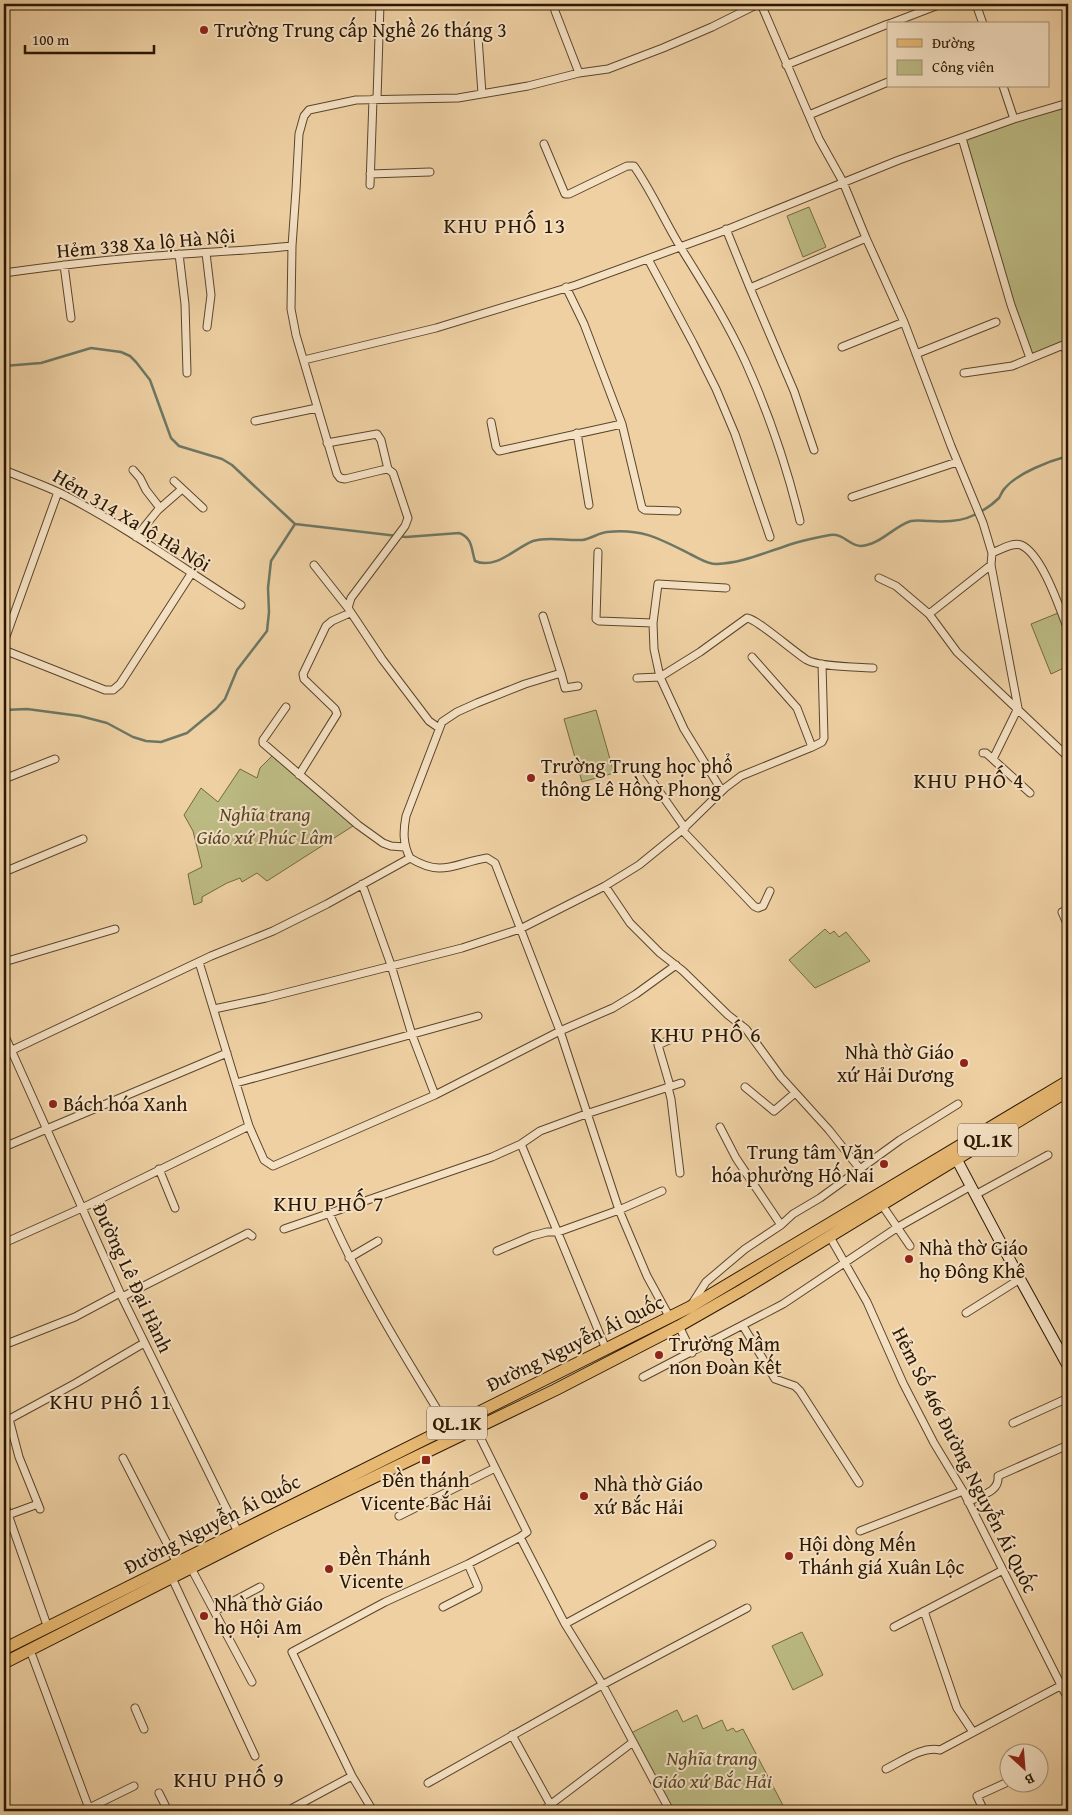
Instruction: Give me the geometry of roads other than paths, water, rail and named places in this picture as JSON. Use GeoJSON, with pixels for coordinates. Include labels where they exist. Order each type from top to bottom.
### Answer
{"type":"FeatureCollection","features":[{"type":"Feature","properties":{"kind":"main road","name":"Đường Nguyễn Ái Quốc"},"geometry":{"type":"LineString","coordinates":[[4,1663],[273,1526],[476,1429],[679,1326],[882,1205],[904,1185],[911,1174],[1068,1081]]}},
{"type":"Feature","properties":{"kind":"main road","name":"QL.1K"},"geometry":{"type":"LineString","coordinates":[[904,1185],[957,1160],[1068,1091]]}},
{"type":"Feature","properties":{"kind":"main road","name":"Đường Nguyễn Ái Quốc"},"geometry":{"type":"LineString","coordinates":[[4,1649],[670,1318],[904,1185]]}},
{"type":"Feature","properties":{"kind":"main road"},"geometry":{"type":"LineString","coordinates":[[470,1416],[476,1429]]}},
{"type":"Feature","properties":{"kind":"street"},"geometry":{"type":"LineString","coordinates":[[370,185],[380,4]]}},
{"type":"Feature","properties":{"kind":"street"},"geometry":{"type":"LineString","coordinates":[[349,611],[351,598],[405,526],[408,518],[393,473],[388,470],[382,470],[345,479],[340,478],[337,474],[296,335],[291,309],[292,246],[299,134],[304,116],[309,110],[349,101],[458,98],[528,86],[579,73],[608,69],[632,61],[712,27],[759,4],[819,139],[843,182],[904,322],[957,462],[983,523],[992,553],[991,565],[1018,708],[992,759]]}},
{"type":"Feature","properties":{"kind":"street"},"geometry":{"type":"LineString","coordinates":[[894,22],[941,4]]}},
{"type":"Feature","properties":{"kind":"street"},"geometry":{"type":"LineString","coordinates":[[976,4],[982,22]]}},
{"type":"Feature","properties":{"kind":"street"},"geometry":{"type":"LineString","coordinates":[[555,11],[579,73]]}},
{"type":"Feature","properties":{"kind":"street"},"geometry":{"type":"LineString","coordinates":[[786,64],[887,25]]}},
{"type":"Feature","properties":{"kind":"street"},"geometry":{"type":"LineString","coordinates":[[478,37],[482,94]]}},
{"type":"Feature","properties":{"kind":"street"},"geometry":{"type":"LineString","coordinates":[[808,115],[887,82]]}},
{"type":"Feature","properties":{"kind":"street"},"geometry":{"type":"LineString","coordinates":[[1004,88],[1014,119]]}},
{"type":"Feature","properties":{"kind":"street"},"geometry":{"type":"LineString","coordinates":[[304,360],[436,328],[566,288],[726,230],[843,182],[962,138],[1014,119],[1068,104]]}},
{"type":"Feature","properties":{"kind":"street"},"geometry":{"type":"LineString","coordinates":[[962,138],[1011,305],[1030,358]]}},
{"type":"Feature","properties":{"kind":"street"},"geometry":{"type":"LineString","coordinates":[[544,144],[565,194],[569,194],[627,166],[634,166],[644,180],[746,362],[774,432],[790,481],[800,521]]}},
{"type":"Feature","properties":{"kind":"street"},"geometry":{"type":"LineString","coordinates":[[370,174],[430,172]]}},
{"type":"Feature","properties":{"kind":"street"},"geometry":{"type":"LineString","coordinates":[[726,230],[796,397],[814,450]]}},
{"type":"Feature","properties":{"kind":"street"},"geometry":{"type":"LineString","coordinates":[[750,288],[866,238]]}},
{"type":"Feature","properties":{"kind":"street","name":"Hẻm 338 Xa lộ Hà Nội"},"geometry":{"type":"LineString","coordinates":[[4,273],[179,254],[292,246]]}},
{"type":"Feature","properties":{"kind":"street"},"geometry":{"type":"LineString","coordinates":[[206,253],[211,295],[207,327]]}},
{"type":"Feature","properties":{"kind":"street"},"geometry":{"type":"LineString","coordinates":[[179,254],[185,304],[187,373]]}},
{"type":"Feature","properties":{"kind":"street"},"geometry":{"type":"LineString","coordinates":[[648,259],[716,389],[735,434],[770,537]]}},
{"type":"Feature","properties":{"kind":"street"},"geometry":{"type":"LineString","coordinates":[[64,265],[71,318]]}},
{"type":"Feature","properties":{"kind":"street"},"geometry":{"type":"LineString","coordinates":[[566,288],[584,324],[622,424],[642,508],[645,510],[677,510]]}},
{"type":"Feature","properties":{"kind":"street"},"geometry":{"type":"LineString","coordinates":[[842,347],[904,322]]}},
{"type":"Feature","properties":{"kind":"street"},"geometry":{"type":"LineString","coordinates":[[916,354],[996,322]]}},
{"type":"Feature","properties":{"kind":"street"},"geometry":{"type":"LineString","coordinates":[[964,374],[1012,366],[1066,344],[1068,354]]}},
{"type":"Feature","properties":{"kind":"street"},"geometry":{"type":"LineString","coordinates":[[255,421],[317,408]]}},
{"type":"Feature","properties":{"kind":"street"},"geometry":{"type":"LineString","coordinates":[[490,422],[496,447],[499,451],[622,424]]}},
{"type":"Feature","properties":{"kind":"street"},"geometry":{"type":"LineString","coordinates":[[577,433],[589,505]]}},
{"type":"Feature","properties":{"kind":"street"},"geometry":{"type":"LineString","coordinates":[[327,443],[377,434],[388,470]]}},
{"type":"Feature","properties":{"kind":"street"},"geometry":{"type":"LineString","coordinates":[[852,497],[957,462]]}},
{"type":"Feature","properties":{"kind":"street","name":"Hẻm 314 Xa lộ Hà Nội"},"geometry":{"type":"LineString","coordinates":[[4,470],[58,492],[136,537],[241,605]]}},
{"type":"Feature","properties":{"kind":"street"},"geometry":{"type":"LineString","coordinates":[[133,470],[160,508]]}},
{"type":"Feature","properties":{"kind":"street"},"geometry":{"type":"LineString","coordinates":[[174,481],[203,508]]}},
{"type":"Feature","properties":{"kind":"street"},"geometry":{"type":"LineString","coordinates":[[136,537],[160,508],[182,489]]}},
{"type":"Feature","properties":{"kind":"street"},"geometry":{"type":"LineString","coordinates":[[4,642],[58,492]]}},
{"type":"Feature","properties":{"kind":"street"},"geometry":{"type":"LineString","coordinates":[[992,553],[1009,546],[1020,545],[1034,555],[1049,582],[1068,630]]}},
{"type":"Feature","properties":{"kind":"street"},"geometry":{"type":"LineString","coordinates":[[598,552],[596,619],[599,621],[653,623]]}},
{"type":"Feature","properties":{"kind":"street"},"geometry":{"type":"LineString","coordinates":[[314,565],[418,707],[429,721],[439,728]]}},
{"type":"Feature","properties":{"kind":"street"},"geometry":{"type":"LineString","coordinates":[[929,614],[991,565]]}},
{"type":"Feature","properties":{"kind":"street"},"geometry":{"type":"LineString","coordinates":[[4,650],[105,690],[113,690],[120,684],[192,574]]}},
{"type":"Feature","properties":{"kind":"street"},"geometry":{"type":"LineString","coordinates":[[879,578],[896,586],[929,614],[957,652],[1068,757]]}},
{"type":"Feature","properties":{"kind":"street"},"geometry":{"type":"LineString","coordinates":[[722,791],[684,729],[660,677],[654,649],[653,623],[658,584],[726,588]]}},
{"type":"Feature","properties":{"kind":"street"},"geometry":{"type":"LineString","coordinates":[[299,775],[337,714],[335,709],[304,679],[303,674],[326,626],[349,611]]}},
{"type":"Feature","properties":{"kind":"street"},"geometry":{"type":"LineString","coordinates":[[543,616],[562,673],[565,688],[578,686]]}},
{"type":"Feature","properties":{"kind":"street"},"geometry":{"type":"LineString","coordinates":[[637,678],[660,677],[700,652],[747,618],[754,620],[808,660],[822,664],[873,668]]}},
{"type":"Feature","properties":{"kind":"street"},"geometry":{"type":"LineString","coordinates":[[752,657],[797,708],[812,747]]}},
{"type":"Feature","properties":{"kind":"street"},"geometry":{"type":"LineString","coordinates":[[214,1009],[266,998],[462,948],[520,929],[605,886],[639,865],[683,829],[722,791],[741,776],[822,742],[824,738],[822,664]]}},
{"type":"Feature","properties":{"kind":"street"},"geometry":{"type":"LineString","coordinates":[[562,673],[525,684],[470,706],[442,722],[406,816],[403,832],[404,847],[410,858],[432,868],[444,869],[477,859],[487,858],[491,859],[495,864],[560,1030],[619,1210],[647,1276],[670,1318]]}},
{"type":"Feature","properties":{"kind":"street"},"geometry":{"type":"LineString","coordinates":[[286,708],[263,740],[263,743],[370,834],[391,846],[404,847]]}},
{"type":"Feature","properties":{"kind":"street"},"geometry":{"type":"LineString","coordinates":[[983,752],[1030,793]]}},
{"type":"Feature","properties":{"kind":"street"},"geometry":{"type":"LineString","coordinates":[[4,778],[56,759]]}},
{"type":"Feature","properties":{"kind":"street"},"geometry":{"type":"LineString","coordinates":[[645,771],[683,829],[754,906],[758,908],[763,906],[770,891]]}},
{"type":"Feature","properties":{"kind":"street"},"geometry":{"type":"LineString","coordinates":[[4,872],[83,839]]}},
{"type":"Feature","properties":{"kind":"street"},"geometry":{"type":"LineString","coordinates":[[4,1054],[199,962],[273,931],[327,904],[410,858]]}},
{"type":"Feature","properties":{"kind":"street"},"geometry":{"type":"LineString","coordinates":[[362,884],[392,966],[412,1034],[435,1095]]}},
{"type":"Feature","properties":{"kind":"street"},"geometry":{"type":"LineString","coordinates":[[605,886],[630,923],[660,953],[676,965],[728,1015],[746,1029],[795,1093],[860,1169]]}},
{"type":"Feature","properties":{"kind":"street"},"geometry":{"type":"LineString","coordinates":[[1062,912],[1068,926]]}},
{"type":"Feature","properties":{"kind":"street"},"geometry":{"type":"LineString","coordinates":[[4,962],[115,929]]}},
{"type":"Feature","properties":{"kind":"street"},"geometry":{"type":"LineString","coordinates":[[199,962],[250,1126],[264,1160],[273,1166],[435,1095],[560,1030],[613,1008],[676,965]]}},
{"type":"Feature","properties":{"kind":"street"},"geometry":{"type":"LineString","coordinates":[[236,1083],[478,1016]]}},
{"type":"Feature","properties":{"kind":"street","name":"Đường Lê Đại Hành"},"geometry":{"type":"LineString","coordinates":[[4,1034],[121,1295],[238,1532]]}},
{"type":"Feature","properties":{"kind":"street"},"geometry":{"type":"LineString","coordinates":[[678,1036],[658,1045],[669,1087],[680,1173]]}},
{"type":"Feature","properties":{"kind":"street"},"geometry":{"type":"LineString","coordinates":[[4,1147],[227,1053]]}},
{"type":"Feature","properties":{"kind":"street"},"geometry":{"type":"LineString","coordinates":[[284,1229],[492,1157],[521,1144],[540,1131],[681,1083]]}},
{"type":"Feature","properties":{"kind":"street"},"geometry":{"type":"LineString","coordinates":[[745,1087],[774,1110],[795,1093]]}},
{"type":"Feature","properties":{"kind":"street"},"geometry":{"type":"LineString","coordinates":[[690,1307],[706,1282],[745,1250],[793,1214],[820,1198],[900,1140],[958,1104]]}},
{"type":"Feature","properties":{"kind":"street"},"geometry":{"type":"LineString","coordinates":[[4,1243],[82,1208],[250,1126]]}},
{"type":"Feature","properties":{"kind":"street"},"geometry":{"type":"LineString","coordinates":[[720,1127],[736,1158],[780,1225]]}},
{"type":"Feature","properties":{"kind":"street"},"geometry":{"type":"LineString","coordinates":[[521,1144],[606,1349]]}},
{"type":"Feature","properties":{"kind":"street"},"geometry":{"type":"LineString","coordinates":[[643,1377],[782,1304],[898,1228],[1048,1155]]}},
{"type":"Feature","properties":{"kind":"street"},"geometry":{"type":"LineString","coordinates":[[957,1160],[1068,1366]]}},
{"type":"Feature","properties":{"kind":"street"},"geometry":{"type":"LineString","coordinates":[[159,1169],[175,1208]]}},
{"type":"Feature","properties":{"kind":"street"},"geometry":{"type":"LineString","coordinates":[[497,1251],[532,1236],[547,1232],[558,1232],[619,1210],[662,1191]]}},
{"type":"Feature","properties":{"kind":"street"},"geometry":{"type":"LineString","coordinates":[[882,1205],[910,1246]]}},
{"type":"Feature","properties":{"kind":"street"},"geometry":{"type":"LineString","coordinates":[[329,1212],[350,1258],[382,1317],[448,1427]]}},
{"type":"Feature","properties":{"kind":"street"},"geometry":{"type":"LineString","coordinates":[[4,1345],[121,1295],[248,1233],[252,1236]]}},
{"type":"Feature","properties":{"kind":"street","name":"Hẻm Số 466 Đường Nguyễn Ái Quốc"},"geometry":{"type":"LineString","coordinates":[[830,1237],[867,1302],[908,1392],[934,1443],[963,1491],[1068,1699]]}},
{"type":"Feature","properties":{"kind":"street"},"geometry":{"type":"LineString","coordinates":[[350,1258],[378,1241]]}},
{"type":"Feature","properties":{"kind":"street"},"geometry":{"type":"LineString","coordinates":[[966,1313],[1020,1279]]}},
{"type":"Feature","properties":{"kind":"street"},"geometry":{"type":"LineString","coordinates":[[679,1326],[692,1352]]}},
{"type":"Feature","properties":{"kind":"street"},"geometry":{"type":"LineString","coordinates":[[743,1326],[774,1379],[795,1386],[800,1391],[859,1483]]}},
{"type":"Feature","properties":{"kind":"street"},"geometry":{"type":"LineString","coordinates":[[8,1515],[39,1506],[6,1421],[144,1343]]}},
{"type":"Feature","properties":{"kind":"street"},"geometry":{"type":"LineString","coordinates":[[1013,1423],[1068,1398]]}},
{"type":"Feature","properties":{"kind":"street"},"geometry":{"type":"LineString","coordinates":[[373,1811],[352,1776],[292,1652],[385,1602],[468,1564],[520,1538],[527,1532],[476,1429]]}},
{"type":"Feature","properties":{"kind":"street"},"geometry":{"type":"LineString","coordinates":[[968,1502],[995,1489],[999,1482],[998,1476],[1068,1445]]}},
{"type":"Feature","properties":{"kind":"street"},"geometry":{"type":"LineString","coordinates":[[123,1458],[177,1563]]}},
{"type":"Feature","properties":{"kind":"street"},"geometry":{"type":"LineString","coordinates":[[400,1516],[495,1468]]}},
{"type":"Feature","properties":{"kind":"street"},"geometry":{"type":"LineString","coordinates":[[860,1531],[963,1491]]}},
{"type":"Feature","properties":{"kind":"street"},"geometry":{"type":"LineString","coordinates":[[4,1503],[48,1628]]}},
{"type":"Feature","properties":{"kind":"street"},"geometry":{"type":"LineString","coordinates":[[520,1538],[565,1624],[602,1685],[670,1811]]}},
{"type":"Feature","properties":{"kind":"street"},"geometry":{"type":"LineString","coordinates":[[565,1624],[712,1544]]}},
{"type":"Feature","properties":{"kind":"street"},"geometry":{"type":"LineString","coordinates":[[443,1607],[478,1590],[468,1564]]}},
{"type":"Feature","properties":{"kind":"street"},"geometry":{"type":"LineString","coordinates":[[191,1568],[252,1682]]}},
{"type":"Feature","properties":{"kind":"street"},"geometry":{"type":"LineString","coordinates":[[894,1626],[1003,1570]]}},
{"type":"Feature","properties":{"kind":"street"},"geometry":{"type":"LineString","coordinates":[[172,1578],[255,1756]]}},
{"type":"Feature","properties":{"kind":"street"},"geometry":{"type":"LineString","coordinates":[[215,1611],[260,1587]]}},
{"type":"Feature","properties":{"kind":"street"},"geometry":{"type":"LineString","coordinates":[[428,1783],[602,1685],[747,1608]]}},
{"type":"Feature","properties":{"kind":"street"},"geometry":{"type":"LineString","coordinates":[[924,1611],[957,1708],[973,1732]]}},
{"type":"Feature","properties":{"kind":"street"},"geometry":{"type":"LineString","coordinates":[[30,1650],[87,1810],[134,1786]]}},
{"type":"Feature","properties":{"kind":"street"},"geometry":{"type":"LineString","coordinates":[[886,1770],[924,1750],[934,1748],[940,1750],[1062,1685]]}},
{"type":"Feature","properties":{"kind":"street"},"geometry":{"type":"LineString","coordinates":[[135,1708],[144,1729]]}},
{"type":"Feature","properties":{"kind":"street"},"geometry":{"type":"LineString","coordinates":[[512,1735],[552,1808]]}},
{"type":"Feature","properties":{"kind":"street"},"geometry":{"type":"LineString","coordinates":[[542,1811],[552,1808],[633,1742]]}},
{"type":"Feature","properties":{"kind":"street"},"geometry":{"type":"LineString","coordinates":[[287,1811],[352,1776]]}},
{"type":"Feature","properties":{"kind":"street"},"geometry":{"type":"LineString","coordinates":[[984,1811],[977,1796],[1000,1786]]}},
{"type":"Feature","properties":{"kind":"street"},"geometry":{"type":"LineString","coordinates":[[159,1793],[168,1811]]}},
{"type":"Feature","properties":{"kind":"waterway"},"geometry":{"type":"LineString","coordinates":[[1056,4],[1068,10]]}},
{"type":"Feature","properties":{"kind":"waterway"},"geometry":{"type":"LineString","coordinates":[[4,366],[41,363],[91,348],[121,352],[130,356],[150,380],[171,438],[179,446],[222,459],[232,465],[295,524]]}},
{"type":"Feature","properties":{"kind":"waterway"},"geometry":{"type":"LineString","coordinates":[[4,710],[27,709],[80,716],[107,723],[133,737],[146,741],[161,742],[187,733],[225,699],[237,670],[267,631],[271,561],[295,524],[406,537],[459,533],[464,535],[469,541],[475,561],[483,563],[490,563],[505,557],[533,541],[551,539],[582,540],[607,532],[631,532],[660,539],[706,562],[717,564],[751,558],[800,541],[830,535],[839,536],[853,544],[868,545],[911,521],[964,519],[990,505],[1018,477],[1043,464],[1068,456]]}},
{"type":"Feature","properties":{"kind":"place","name":"Trường Trung cấp Nghề 26 tháng 3"},"geometry":{"type":"Point","coordinates":[204,30]}},
{"type":"Feature","properties":{"kind":"place","name":"Trường Trung học phổ thông Lê Hồng Phong"},"geometry":{"type":"Point","coordinates":[531,778]}},
{"type":"Feature","properties":{"kind":"place","name":"Nhà thờ Giáo xứ Hải Dương"},"geometry":{"type":"Point","coordinates":[964,1063]}},
{"type":"Feature","properties":{"kind":"place","name":"Bách hóa Xanh"},"geometry":{"type":"Point","coordinates":[53,1104]}},
{"type":"Feature","properties":{"kind":"place","name":"Trung tâm Văn hóa phường Hố Nai"},"geometry":{"type":"Point","coordinates":[884,1164]}},
{"type":"Feature","properties":{"kind":"place","name":"Nhà thờ Giáo họ Đông Khê"},"geometry":{"type":"Point","coordinates":[909,1259]}},
{"type":"Feature","properties":{"kind":"place","name":"Trường Mầm non Đoàn Kết"},"geometry":{"type":"Point","coordinates":[659,1355]}},
{"type":"Feature","properties":{"kind":"place","name":"Đền thánh Vicente Bắc Hải"},"geometry":{"type":"Point","coordinates":[426,1460]}},
{"type":"Feature","properties":{"kind":"place","name":"Nhà thờ Giáo xứ Bắc Hải"},"geometry":{"type":"Point","coordinates":[584,1496]}},
{"type":"Feature","properties":{"kind":"place","name":"Hội dòng Mến Thánh giá Xuân Lộc"},"geometry":{"type":"Point","coordinates":[789,1556]}},
{"type":"Feature","properties":{"kind":"place","name":"Đền Thánh Vicente"},"geometry":{"type":"Point","coordinates":[329,1569]}},
{"type":"Feature","properties":{"kind":"place","name":"Nhà thờ Giáo họ Hội Am"},"geometry":{"type":"Point","coordinates":[204,1616]}},
{"type":"Feature","properties":{"kind":"district","name":"KHU PHỐ 13"},"geometry":{"type":"Point","coordinates":[505,225]}},
{"type":"Feature","properties":{"kind":"district","name":"KHU PHỐ 4"},"geometry":{"type":"Point","coordinates":[969,780]}},
{"type":"Feature","properties":{"kind":"district","name":"KHU PHỐ 6"},"geometry":{"type":"Point","coordinates":[706,1034]}},
{"type":"Feature","properties":{"kind":"district","name":"KHU PHỐ 7"},"geometry":{"type":"Point","coordinates":[329,1203]}},
{"type":"Feature","properties":{"kind":"district","name":"KHU PHỐ 11"},"geometry":{"type":"Point","coordinates":[111,1401]}},
{"type":"Feature","properties":{"kind":"district","name":"KHU PHỐ 9"},"geometry":{"type":"Point","coordinates":[229,1779]}},
{"type":"Feature","properties":{"kind":"park label","name":"Nghĩa trang Giáo xứ Phúc Lâm"},"geometry":{"type":"Point","coordinates":[265,826]}},
{"type":"Feature","properties":{"kind":"park label","name":"Nghĩa trang Giáo xứ Bắc Hải"},"geometry":{"type":"Point","coordinates":[712,1770]}}]}
